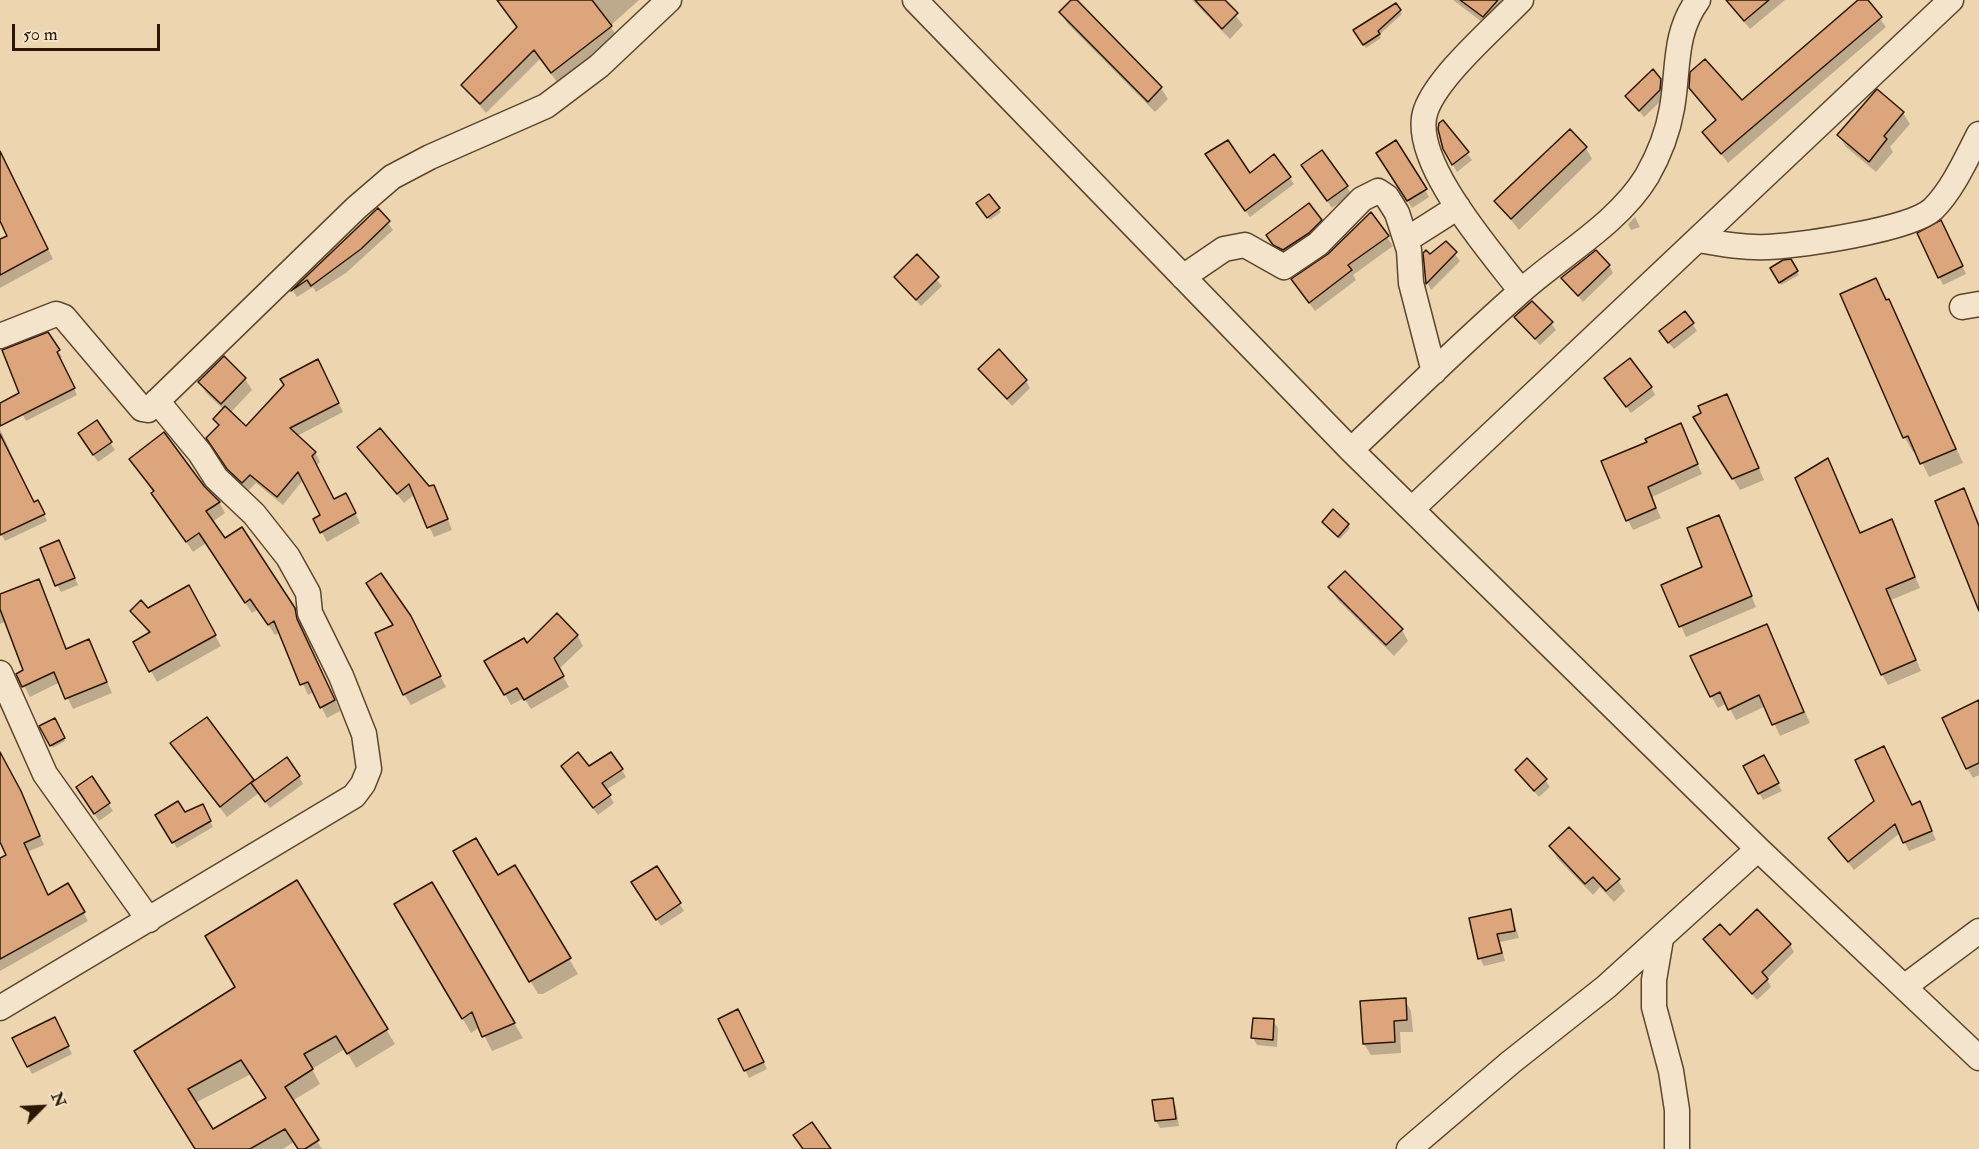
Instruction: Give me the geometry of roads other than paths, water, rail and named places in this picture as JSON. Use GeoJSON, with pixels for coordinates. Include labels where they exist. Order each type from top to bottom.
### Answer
{"type":"FeatureCollection","features":[{"type":"Feature","properties":{"kind":"street"},"geometry":{"type":"LineString","coordinates":[[0,336],[56,314],[63,317],[142,409],[148,410],[356,208],[392,177],[481,133],[546,106],[599,66],[669,0]]}},
{"type":"Feature","properties":{"kind":"street"},"geometry":{"type":"LineString","coordinates":[[915,0],[1351,450],[1758,849],[1979,1058]]}},
{"type":"Feature","properties":{"kind":"street"},"geometry":{"type":"LineString","coordinates":[[1521,0],[1438,87],[1425,111],[1425,132],[1433,166],[1458,207],[1521,291]]}},
{"type":"Feature","properties":{"kind":"street"},"geometry":{"type":"LineString","coordinates":[[1351,450],[1521,291],[1617,211],[1645,179],[1660,153],[1672,109],[1676,52],[1690,11],[1698,0]]}},
{"type":"Feature","properties":{"kind":"street"},"geometry":{"type":"LineString","coordinates":[[1412,509],[1951,0]]}},
{"type":"Feature","properties":{"kind":"street"},"geometry":{"type":"LineString","coordinates":[[1699,240],[1740,247],[1768,247],[1858,233],[1914,221],[1932,209],[1950,187],[1979,134]]}},
{"type":"Feature","properties":{"kind":"street"},"geometry":{"type":"LineString","coordinates":[[1183,277],[1224,249],[1245,245],[1284,267],[1318,244],[1362,200],[1378,191],[1387,197],[1397,213],[1406,240],[1409,250],[1411,283],[1434,372]]}},
{"type":"Feature","properties":{"kind":"street"},"geometry":{"type":"LineString","coordinates":[[1406,240],[1458,207]]}},
{"type":"Feature","properties":{"kind":"street"},"geometry":{"type":"LineString","coordinates":[[0,1008],[354,796],[363,784],[369,769],[364,735],[341,676],[310,613],[308,593],[288,557],[254,514],[216,478],[200,453],[157,401]]}},
{"type":"Feature","properties":{"kind":"street"},"geometry":{"type":"LineString","coordinates":[[0,673],[45,774],[149,920]]}},
{"type":"Feature","properties":{"kind":"street"},"geometry":{"type":"LineString","coordinates":[[1409,1149],[1661,939],[1758,849]]}},
{"type":"Feature","properties":{"kind":"street"},"geometry":{"type":"LineString","coordinates":[[1904,987],[1979,931]]}},
{"type":"Feature","properties":{"kind":"street"},"geometry":{"type":"LineString","coordinates":[[1661,939],[1654,980],[1654,1007],[1671,1071],[1677,1110],[1677,1149]]}}]}
